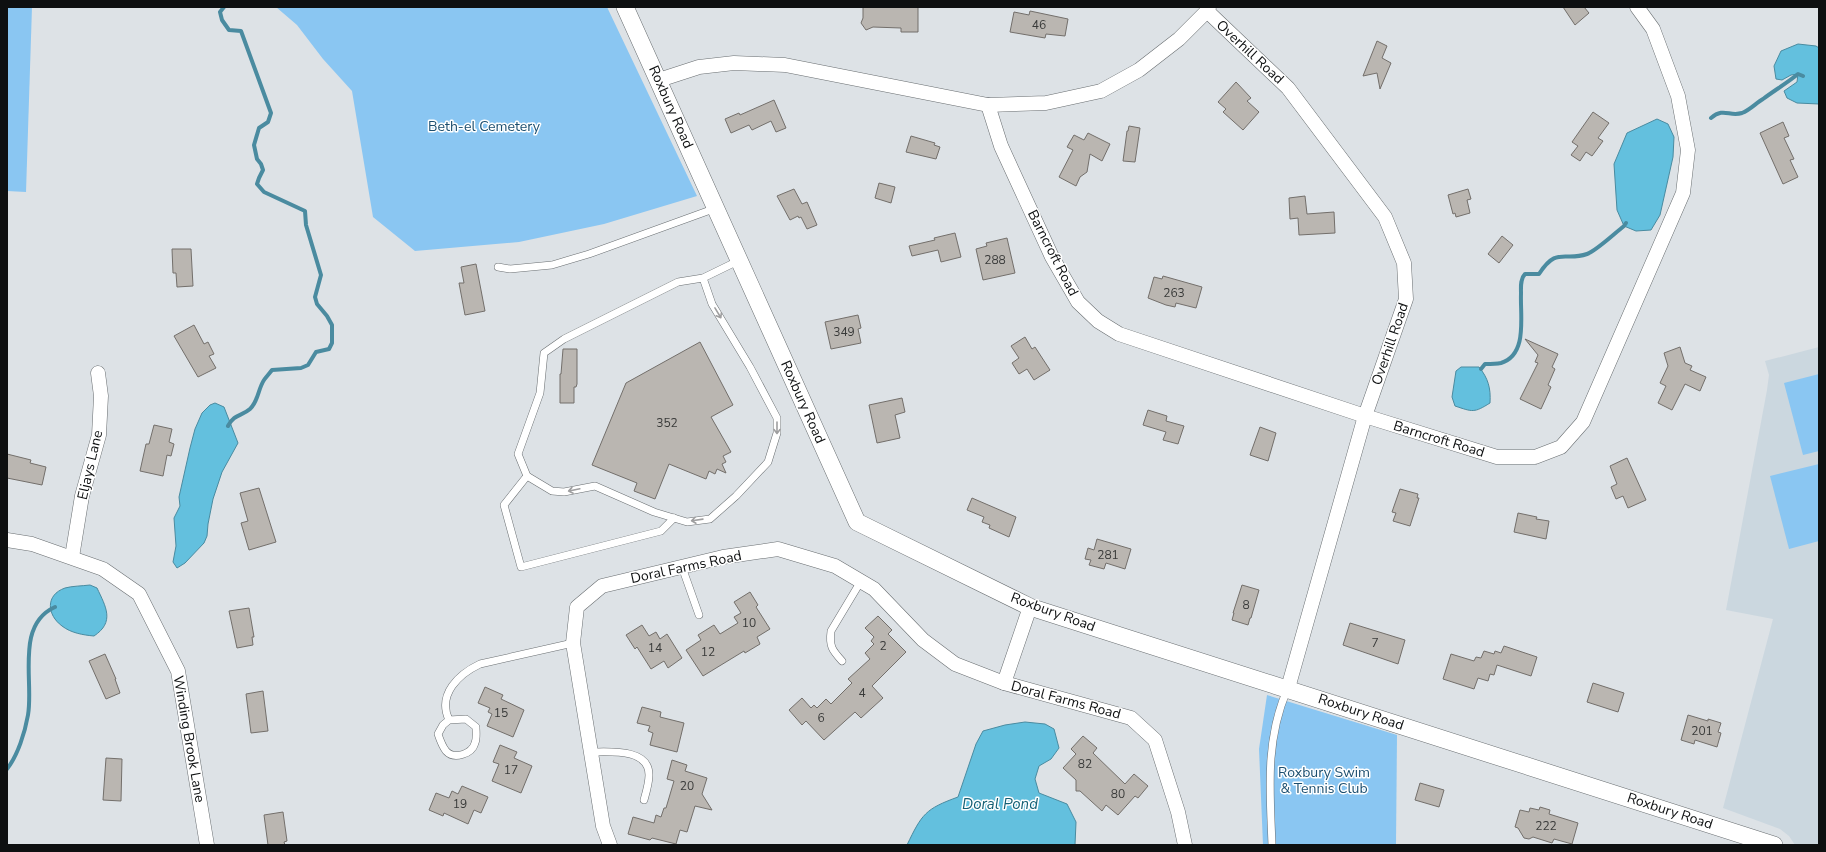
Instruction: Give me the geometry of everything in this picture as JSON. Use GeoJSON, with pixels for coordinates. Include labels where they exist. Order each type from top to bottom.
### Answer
{"type":"FeatureCollection","features":[{"type":"Feature","properties":{"kind":"street","name":"Roxbury Road"},"geometry":{"type":"LineString","coordinates":[[625,7],[857,522],[1030,607],[1288,688],[1774,845]]}},
{"type":"Feature","properties":{"kind":"street","name":"Barncroft Road"},"geometry":{"type":"LineString","coordinates":[[988,105],[1001,146],[1052,257],[1078,302],[1098,321],[1119,334],[1365,416],[1497,457],[1535,456],[1562,447],[1582,422],[1683,194],[1688,150],[1678,96],[1653,29],[1637,7]]}},
{"type":"Feature","properties":{"kind":"street"},"geometry":{"type":"LineString","coordinates":[[659,80],[699,67],[734,63],[785,65],[988,105],[1046,103],[1101,91],[1139,70],[1179,39],[1208,9]]}},
{"type":"Feature","properties":{"kind":"street","name":"Overhill Road"},"geometry":{"type":"LineString","coordinates":[[1208,9],[1288,88],[1385,216],[1404,263],[1406,299],[1365,416],[1288,688]]}},
{"type":"Feature","properties":{"kind":"street","name":"Eljays Lane"},"geometry":{"type":"LineString","coordinates":[[72,557],[82,496],[99,435],[101,396],[98,373]]}},
{"type":"Feature","properties":{"kind":"street","name":"Winding Brook Lane"},"geometry":{"type":"LineString","coordinates":[[7,540],[32,544],[103,569],[139,594],[178,671],[207,845]]}},
{"type":"Feature","properties":{"kind":"street","name":"Doral Farms Road"},"geometry":{"type":"LineString","coordinates":[[610,845],[603,826],[573,643],[577,607],[602,586],[723,557],[778,550],[835,566],[874,589],[923,640],[955,664],[1004,683],[1131,718],[1155,740],[1178,812],[1185,845]]}},
{"type":"Feature","properties":{"kind":"street","name":"Doral Farms Road"},"geometry":{"type":"LineString","coordinates":[[1004,683],[1030,607]]}},
{"type":"Feature","properties":{"kind":"lane"},"geometry":{"type":"LineString","coordinates":[[498,268],[510,269],[552,265],[589,254],[716,208]]}},
{"type":"Feature","properties":{"kind":"lane"},"geometry":{"type":"LineString","coordinates":[[703,278],[712,304],[750,367],[777,418],[777,433],[768,462],[736,496],[710,519],[687,522],[654,512],[595,486],[564,492],[552,491],[527,476],[518,454],[540,393],[544,353],[564,339],[678,282],[703,278],[740,260]]}},
{"type":"Feature","properties":{"kind":"lane"},"geometry":{"type":"LineString","coordinates":[[527,476],[504,505],[521,567],[661,531],[674,518]]}},
{"type":"Feature","properties":{"kind":"lane"},"geometry":{"type":"LineString","coordinates":[[682,567],[699,615]]}},
{"type":"Feature","properties":{"kind":"lane"},"geometry":{"type":"LineString","coordinates":[[842,661],[832,651],[830,639],[831,630],[861,581]]}},
{"type":"Feature","properties":{"kind":"lane"},"geometry":{"type":"LineString","coordinates":[[449,720],[446,714],[448,694],[452,686],[466,671],[480,664],[573,643]]}},
{"type":"Feature","properties":{"kind":"lane"},"geometry":{"type":"LineString","coordinates":[[1272,845],[1270,785],[1272,743],[1278,711],[1288,688]]}},
{"type":"Feature","properties":{"kind":"lane"},"geometry":{"type":"LineString","coordinates":[[466,719],[476,727],[476,743],[468,752],[455,755],[447,752],[442,745],[438,734],[443,725],[449,720],[466,719]]}},
{"type":"Feature","properties":{"kind":"lane"},"geometry":{"type":"LineString","coordinates":[[591,752],[627,752],[639,758],[647,766],[649,775],[644,800]]}},
{"type":"Feature","properties":{"kind":"shaded area"},"geometry":{"type":"Polygon","coordinates":[[[1819,347],[1819,845],[1795,845],[1789,836],[1780,829],[1723,808],[1773,619],[1726,610],[1767,390],[1769,375],[1765,361],[1819,347]]]}},
{"type":"Feature","properties":{"kind":"green space"},"geometry":{"type":"Polygon","coordinates":[[[7,7],[32,7],[26,192],[7,191],[7,7]]]}},
{"type":"Feature","properties":{"kind":"green space","name":"Beth-el Cemetery"},"geometry":{"type":"Polygon","coordinates":[[[276,7],[607,7],[697,196],[604,224],[519,242],[415,251],[373,217],[352,91],[323,59],[297,25],[276,7]]]}},
{"type":"Feature","properties":{"kind":"green space"},"geometry":{"type":"Polygon","coordinates":[[[1819,374],[1819,451],[1803,455],[1784,383],[1819,374]]]}},
{"type":"Feature","properties":{"kind":"green space"},"geometry":{"type":"Polygon","coordinates":[[[1819,464],[1819,541],[1789,549],[1770,476],[1819,464]]]}},
{"type":"Feature","properties":{"kind":"green space","name":"Roxbury Swim & Tennis Club"},"geometry":{"type":"Polygon","coordinates":[[[1267,695],[1397,735],[1396,845],[1263,845],[1259,749],[1267,695]]]}},
{"type":"Feature","properties":{"kind":"water"},"geometry":{"type":"Polygon","coordinates":[[[1798,44],[1816,46],[1819,48],[1819,104],[1797,103],[1787,98],[1784,91],[1797,82],[1798,74],[1791,75],[1782,80],[1776,79],[1774,66],[1781,51],[1798,44]]]}},
{"type":"Feature","properties":{"kind":"water"},"geometry":{"type":"Polygon","coordinates":[[[1657,119],[1668,124],[1674,137],[1673,157],[1660,215],[1651,230],[1636,231],[1624,226],[1617,210],[1614,164],[1627,133],[1657,119]]]}},
{"type":"Feature","properties":{"kind":"water"},"geometry":{"type":"Polygon","coordinates":[[[1461,367],[1479,367],[1485,375],[1488,384],[1490,403],[1477,410],[1470,410],[1455,406],[1452,397],[1456,371],[1461,367]]]}},
{"type":"Feature","properties":{"kind":"water"},"geometry":{"type":"Polygon","coordinates":[[[215,403],[224,407],[238,443],[222,472],[213,499],[207,536],[204,543],[185,563],[177,568],[173,562],[176,546],[174,518],[180,506],[179,497],[190,448],[195,429],[202,413],[210,405],[215,403]]]}},
{"type":"Feature","properties":{"kind":"water"},"geometry":{"type":"Polygon","coordinates":[[[90,585],[97,588],[106,608],[107,614],[105,625],[101,631],[94,636],[77,633],[62,626],[53,616],[50,606],[54,595],[59,591],[68,587],[90,585]]]}},
{"type":"Feature","properties":{"kind":"water","name":"Doral Pond"},"geometry":{"type":"Polygon","coordinates":[[[1025,722],[1045,724],[1054,729],[1059,748],[1051,759],[1039,766],[1035,779],[1039,793],[1067,804],[1076,822],[1075,845],[907,845],[921,819],[931,809],[958,797],[976,744],[983,731],[1005,725],[1025,722]]]}},
{"type":"Feature","properties":{"kind":"building"},"geometry":{"type":"Polygon","coordinates":[[[863,7],[918,7],[918,32],[901,32],[901,28],[873,27],[866,30],[861,23],[863,18],[863,7]]]}},
{"type":"Feature","properties":{"kind":"building"},"geometry":{"type":"Polygon","coordinates":[[[1563,7],[1584,7],[1589,13],[1575,25],[1563,7]]]}},
{"type":"Feature","properties":{"kind":"building"},"geometry":{"type":"Polygon","coordinates":[[[1030,11],[1068,19],[1065,36],[1046,34],[1045,38],[1010,32],[1014,12],[1029,15],[1030,11]]]}},
{"type":"Feature","properties":{"kind":"building"},"geometry":{"type":"Polygon","coordinates":[[[1377,41],[1387,46],[1382,58],[1391,63],[1380,89],[1377,73],[1363,76],[1377,41]]]}},
{"type":"Feature","properties":{"kind":"building"},"geometry":{"type":"Polygon","coordinates":[[[1236,82],[1251,98],[1247,101],[1259,112],[1243,130],[1223,112],[1226,109],[1218,102],[1236,82]]]}},
{"type":"Feature","properties":{"kind":"building"},"geometry":{"type":"Polygon","coordinates":[[[774,100],[786,128],[776,132],[771,121],[752,130],[749,125],[731,133],[725,119],[739,113],[740,115],[774,100]]]}},
{"type":"Feature","properties":{"kind":"building"},"geometry":{"type":"Polygon","coordinates":[[[1593,112],[1609,123],[1598,138],[1603,141],[1592,156],[1586,152],[1580,161],[1571,155],[1578,146],[1572,142],[1593,112]]]}},
{"type":"Feature","properties":{"kind":"building"},"geometry":{"type":"Polygon","coordinates":[[[1783,122],[1789,136],[1784,138],[1794,159],[1790,160],[1798,177],[1783,184],[1760,133],[1783,122]]]}},
{"type":"Feature","properties":{"kind":"building"},"geometry":{"type":"Polygon","coordinates":[[[1129,126],[1140,128],[1135,162],[1123,161],[1129,126]]]}},
{"type":"Feature","properties":{"kind":"building"},"geometry":{"type":"Polygon","coordinates":[[[1088,133],[1110,144],[1102,161],[1090,154],[1087,172],[1080,177],[1076,186],[1059,177],[1073,150],[1067,147],[1074,135],[1084,140],[1088,133]]]}},
{"type":"Feature","properties":{"kind":"building"},"geometry":{"type":"Polygon","coordinates":[[[911,136],[935,143],[934,145],[940,147],[936,159],[906,152],[911,136]]]}},
{"type":"Feature","properties":{"kind":"building"},"geometry":{"type":"Polygon","coordinates":[[[879,183],[895,187],[891,203],[875,198],[879,183]]]}},
{"type":"Feature","properties":{"kind":"building"},"geometry":{"type":"Polygon","coordinates":[[[794,189],[802,204],[807,202],[817,225],[807,229],[801,217],[799,218],[798,216],[790,220],[777,196],[794,189]]]}},
{"type":"Feature","properties":{"kind":"building"},"geometry":{"type":"Polygon","coordinates":[[[1468,189],[1471,199],[1467,200],[1470,213],[1456,217],[1455,213],[1453,214],[1448,195],[1468,189]]]}},
{"type":"Feature","properties":{"kind":"building"},"geometry":{"type":"Polygon","coordinates":[[[1305,196],[1307,214],[1334,212],[1335,233],[1299,235],[1298,218],[1290,219],[1289,198],[1305,196]]]}},
{"type":"Feature","properties":{"kind":"building"},"geometry":{"type":"Polygon","coordinates":[[[955,233],[961,257],[941,262],[938,250],[912,256],[909,246],[935,240],[934,238],[955,233]]]}},
{"type":"Feature","properties":{"kind":"building"},"geometry":{"type":"Polygon","coordinates":[[[1502,236],[1513,245],[1499,263],[1488,254],[1502,236]]]}},
{"type":"Feature","properties":{"kind":"building"},"geometry":{"type":"Polygon","coordinates":[[[1007,238],[1015,273],[983,280],[976,249],[987,246],[986,243],[1007,238]]]}},
{"type":"Feature","properties":{"kind":"building"},"geometry":{"type":"Polygon","coordinates":[[[172,249],[191,249],[193,286],[177,287],[176,273],[173,273],[172,249]]]}},
{"type":"Feature","properties":{"kind":"building"},"geometry":{"type":"Polygon","coordinates":[[[476,264],[485,311],[465,315],[459,283],[464,283],[461,267],[476,264]]]}},
{"type":"Feature","properties":{"kind":"building"},"geometry":{"type":"Polygon","coordinates":[[[1163,276],[1202,287],[1196,308],[1176,303],[1175,307],[1148,298],[1154,277],[1162,279],[1163,276]]]}},
{"type":"Feature","properties":{"kind":"building"},"geometry":{"type":"Polygon","coordinates":[[[858,315],[861,328],[858,329],[861,343],[831,349],[825,322],[858,315]]]}},
{"type":"Feature","properties":{"kind":"building"},"geometry":{"type":"Polygon","coordinates":[[[194,325],[204,344],[208,342],[214,354],[209,356],[216,368],[198,377],[174,336],[194,325]]]}},
{"type":"Feature","properties":{"kind":"building"},"geometry":{"type":"Polygon","coordinates":[[[1025,337],[1032,349],[1035,347],[1050,370],[1034,380],[1027,369],[1019,374],[1012,363],[1019,358],[1011,346],[1025,337]]]}},
{"type":"Feature","properties":{"kind":"building"},"geometry":{"type":"Polygon","coordinates":[[[1525,339],[1558,354],[1552,367],[1555,369],[1548,385],[1551,387],[1541,409],[1520,399],[1538,363],[1535,362],[1538,355],[1525,339]]]}},
{"type":"Feature","properties":{"kind":"building"},"geometry":{"type":"Polygon","coordinates":[[[700,342],[733,405],[711,417],[731,452],[723,456],[726,462],[722,464],[726,473],[717,469],[715,474],[709,471],[706,479],[669,464],[655,499],[634,491],[637,483],[592,465],[626,383],[700,342]]]}},
{"type":"Feature","properties":{"kind":"building"},"geometry":{"type":"Polygon","coordinates":[[[1680,347],[1685,363],[1692,366],[1690,370],[1706,377],[1700,391],[1685,384],[1672,410],[1658,403],[1666,386],[1660,383],[1668,366],[1664,353],[1680,347]]]}},
{"type":"Feature","properties":{"kind":"building"},"geometry":{"type":"Polygon","coordinates":[[[563,349],[577,349],[577,384],[576,387],[574,387],[574,403],[560,403],[560,374],[563,349]]]}},
{"type":"Feature","properties":{"kind":"building"},"geometry":{"type":"Polygon","coordinates":[[[902,398],[905,412],[895,415],[900,438],[877,443],[869,405],[902,398]]]}},
{"type":"Feature","properties":{"kind":"building"},"geometry":{"type":"Polygon","coordinates":[[[1148,410],[1167,416],[1166,421],[1184,426],[1178,444],[1163,440],[1166,432],[1143,425],[1148,410]]]}},
{"type":"Feature","properties":{"kind":"building"},"geometry":{"type":"Polygon","coordinates":[[[154,425],[172,429],[169,442],[174,444],[171,456],[167,455],[163,476],[140,471],[146,444],[149,444],[154,425]]]}},
{"type":"Feature","properties":{"kind":"building"},"geometry":{"type":"Polygon","coordinates":[[[1260,427],[1276,433],[1268,461],[1250,455],[1260,427]]]}},
{"type":"Feature","properties":{"kind":"building"},"geometry":{"type":"Polygon","coordinates":[[[7,454],[31,460],[30,463],[46,467],[42,485],[7,478],[7,454]]]}},
{"type":"Feature","properties":{"kind":"building"},"geometry":{"type":"Polygon","coordinates":[[[1627,458],[1646,500],[1628,508],[1623,496],[1616,499],[1611,487],[1617,484],[1610,466],[1627,458]]]}},
{"type":"Feature","properties":{"kind":"building"},"geometry":{"type":"Polygon","coordinates":[[[259,488],[276,542],[249,550],[241,523],[248,521],[240,493],[259,488]]]}},
{"type":"Feature","properties":{"kind":"building"},"geometry":{"type":"Polygon","coordinates":[[[1400,489],[1418,494],[1417,498],[1419,498],[1410,526],[1393,521],[1396,513],[1392,512],[1400,489]]]}},
{"type":"Feature","properties":{"kind":"building"},"geometry":{"type":"Polygon","coordinates":[[[972,498],[1016,517],[1009,537],[989,528],[990,525],[982,522],[984,517],[967,510],[972,498]]]}},
{"type":"Feature","properties":{"kind":"building"},"geometry":{"type":"Polygon","coordinates":[[[1518,513],[1537,517],[1536,519],[1549,521],[1546,539],[1514,532],[1518,513]]]}},
{"type":"Feature","properties":{"kind":"building"},"geometry":{"type":"Polygon","coordinates":[[[1097,539],[1131,549],[1125,569],[1106,563],[1104,569],[1089,565],[1091,560],[1085,559],[1088,548],[1094,550],[1097,539]]]}},
{"type":"Feature","properties":{"kind":"building"},"geometry":{"type":"Polygon","coordinates":[[[1242,585],[1259,590],[1248,625],[1232,620],[1242,585]]]}},
{"type":"Feature","properties":{"kind":"building"},"geometry":{"type":"Polygon","coordinates":[[[750,592],[758,605],[756,607],[770,629],[757,637],[760,644],[745,653],[744,651],[703,676],[686,650],[701,640],[698,635],[714,625],[720,634],[738,623],[734,617],[741,613],[734,602],[750,592]]]}},
{"type":"Feature","properties":{"kind":"building"},"geometry":{"type":"Polygon","coordinates":[[[249,608],[254,637],[252,637],[253,645],[237,648],[229,611],[249,608]]]}},
{"type":"Feature","properties":{"kind":"building"},"geometry":{"type":"Polygon","coordinates":[[[878,616],[892,630],[888,634],[906,652],[872,686],[883,698],[861,718],[855,712],[824,740],[806,721],[802,725],[789,710],[802,698],[811,708],[814,705],[817,708],[826,699],[831,704],[852,683],[848,679],[870,659],[865,653],[874,644],[871,641],[874,637],[865,628],[878,616]]]}},
{"type":"Feature","properties":{"kind":"building"},"geometry":{"type":"Polygon","coordinates":[[[1350,623],[1405,640],[1398,664],[1343,645],[1350,623]]]}},
{"type":"Feature","properties":{"kind":"building"},"geometry":{"type":"Polygon","coordinates":[[[642,625],[649,636],[656,632],[660,639],[667,634],[682,658],[668,668],[664,661],[651,669],[637,647],[635,649],[626,635],[642,625]]]}},
{"type":"Feature","properties":{"kind":"building"},"geometry":{"type":"Polygon","coordinates":[[[1504,646],[1537,657],[1531,676],[1497,665],[1494,675],[1490,674],[1488,681],[1478,678],[1474,689],[1443,679],[1451,654],[1474,661],[1476,657],[1481,658],[1484,651],[1494,654],[1495,651],[1501,653],[1504,646]]]}},
{"type":"Feature","properties":{"kind":"building"},"geometry":{"type":"Polygon","coordinates":[[[105,654],[116,679],[120,693],[106,699],[89,661],[105,654]]]}},
{"type":"Feature","properties":{"kind":"building"},"geometry":{"type":"Polygon","coordinates":[[[1593,683],[1624,693],[1618,712],[1587,702],[1593,683]]]}},
{"type":"Feature","properties":{"kind":"building"},"geometry":{"type":"Polygon","coordinates":[[[485,687],[503,695],[501,699],[524,710],[513,737],[487,726],[492,714],[488,712],[490,708],[478,703],[485,687]]]}},
{"type":"Feature","properties":{"kind":"building"},"geometry":{"type":"Polygon","coordinates":[[[263,691],[268,731],[251,733],[246,694],[263,691]]]}},
{"type":"Feature","properties":{"kind":"building"},"geometry":{"type":"Polygon","coordinates":[[[642,707],[661,712],[660,717],[684,723],[677,752],[650,745],[653,733],[648,731],[650,726],[637,723],[642,707]]]}},
{"type":"Feature","properties":{"kind":"building"},"geometry":{"type":"Polygon","coordinates":[[[1688,715],[1721,723],[1718,732],[1721,733],[1717,747],[1695,740],[1694,744],[1681,740],[1688,715]]]}},
{"type":"Feature","properties":{"kind":"building"},"geometry":{"type":"Polygon","coordinates":[[[1083,736],[1097,748],[1093,753],[1125,784],[1134,774],[1148,786],[1138,798],[1135,796],[1118,815],[1106,805],[1102,811],[1080,791],[1076,791],[1076,780],[1063,768],[1076,754],[1071,749],[1083,736]]]}},
{"type":"Feature","properties":{"kind":"building"},"geometry":{"type":"Polygon","coordinates":[[[500,745],[517,752],[514,758],[532,766],[521,793],[492,781],[499,764],[493,762],[500,745]]]}},
{"type":"Feature","properties":{"kind":"building"},"geometry":{"type":"Polygon","coordinates":[[[106,758],[122,759],[121,801],[103,800],[106,758]]]}},
{"type":"Feature","properties":{"kind":"building"},"geometry":{"type":"Polygon","coordinates":[[[672,760],[687,765],[685,771],[707,778],[702,794],[712,810],[695,806],[687,832],[680,830],[676,844],[652,838],[650,840],[628,834],[633,817],[654,823],[656,815],[661,817],[664,808],[666,808],[674,781],[667,779],[672,760]]]}},
{"type":"Feature","properties":{"kind":"building"},"geometry":{"type":"Polygon","coordinates":[[[1420,783],[1444,790],[1439,807],[1415,800],[1420,783]]]}},
{"type":"Feature","properties":{"kind":"building"},"geometry":{"type":"Polygon","coordinates":[[[462,786],[488,797],[481,813],[474,810],[468,824],[444,813],[443,816],[429,810],[436,793],[449,798],[452,791],[458,794],[462,786]]]}},
{"type":"Feature","properties":{"kind":"building"},"geometry":{"type":"Polygon","coordinates":[[[1540,807],[1550,810],[1549,814],[1578,823],[1572,844],[1554,839],[1552,843],[1533,837],[1529,839],[1524,838],[1518,828],[1515,827],[1520,810],[1529,812],[1530,808],[1539,810],[1540,807]]]}},
{"type":"Feature","properties":{"kind":"building"},"geometry":{"type":"Polygon","coordinates":[[[283,812],[287,841],[284,842],[285,845],[268,845],[264,815],[283,812]]]}},
{"type":"Feature","properties":{"kind":"waterway"},"geometry":{"type":"LineString","coordinates":[[224,7],[220,12],[222,20],[229,30],[241,31],[271,113],[268,122],[259,128],[254,145],[257,159],[263,170],[257,184],[264,192],[305,211],[306,225],[321,275],[315,297],[317,304],[332,325],[332,343],[329,349],[316,352],[308,365],[301,368],[272,370],[262,384],[253,406],[233,419],[228,426]]}},
{"type":"Feature","properties":{"kind":"waterway"},"geometry":{"type":"LineString","coordinates":[[1711,118],[1720,113],[1737,114],[1745,112],[1798,74],[1803,76]]}},
{"type":"Feature","properties":{"kind":"waterway"},"geometry":{"type":"LineString","coordinates":[[1481,369],[1485,364],[1501,363],[1510,359],[1515,352],[1521,334],[1521,283],[1525,274],[1539,274],[1545,265],[1556,257],[1572,257],[1591,252],[1606,242],[1626,223]]}},
{"type":"Feature","properties":{"kind":"waterway"},"geometry":{"type":"LineString","coordinates":[[7,769],[20,743],[28,715],[30,640],[35,627],[43,615],[55,607]]}}]}
